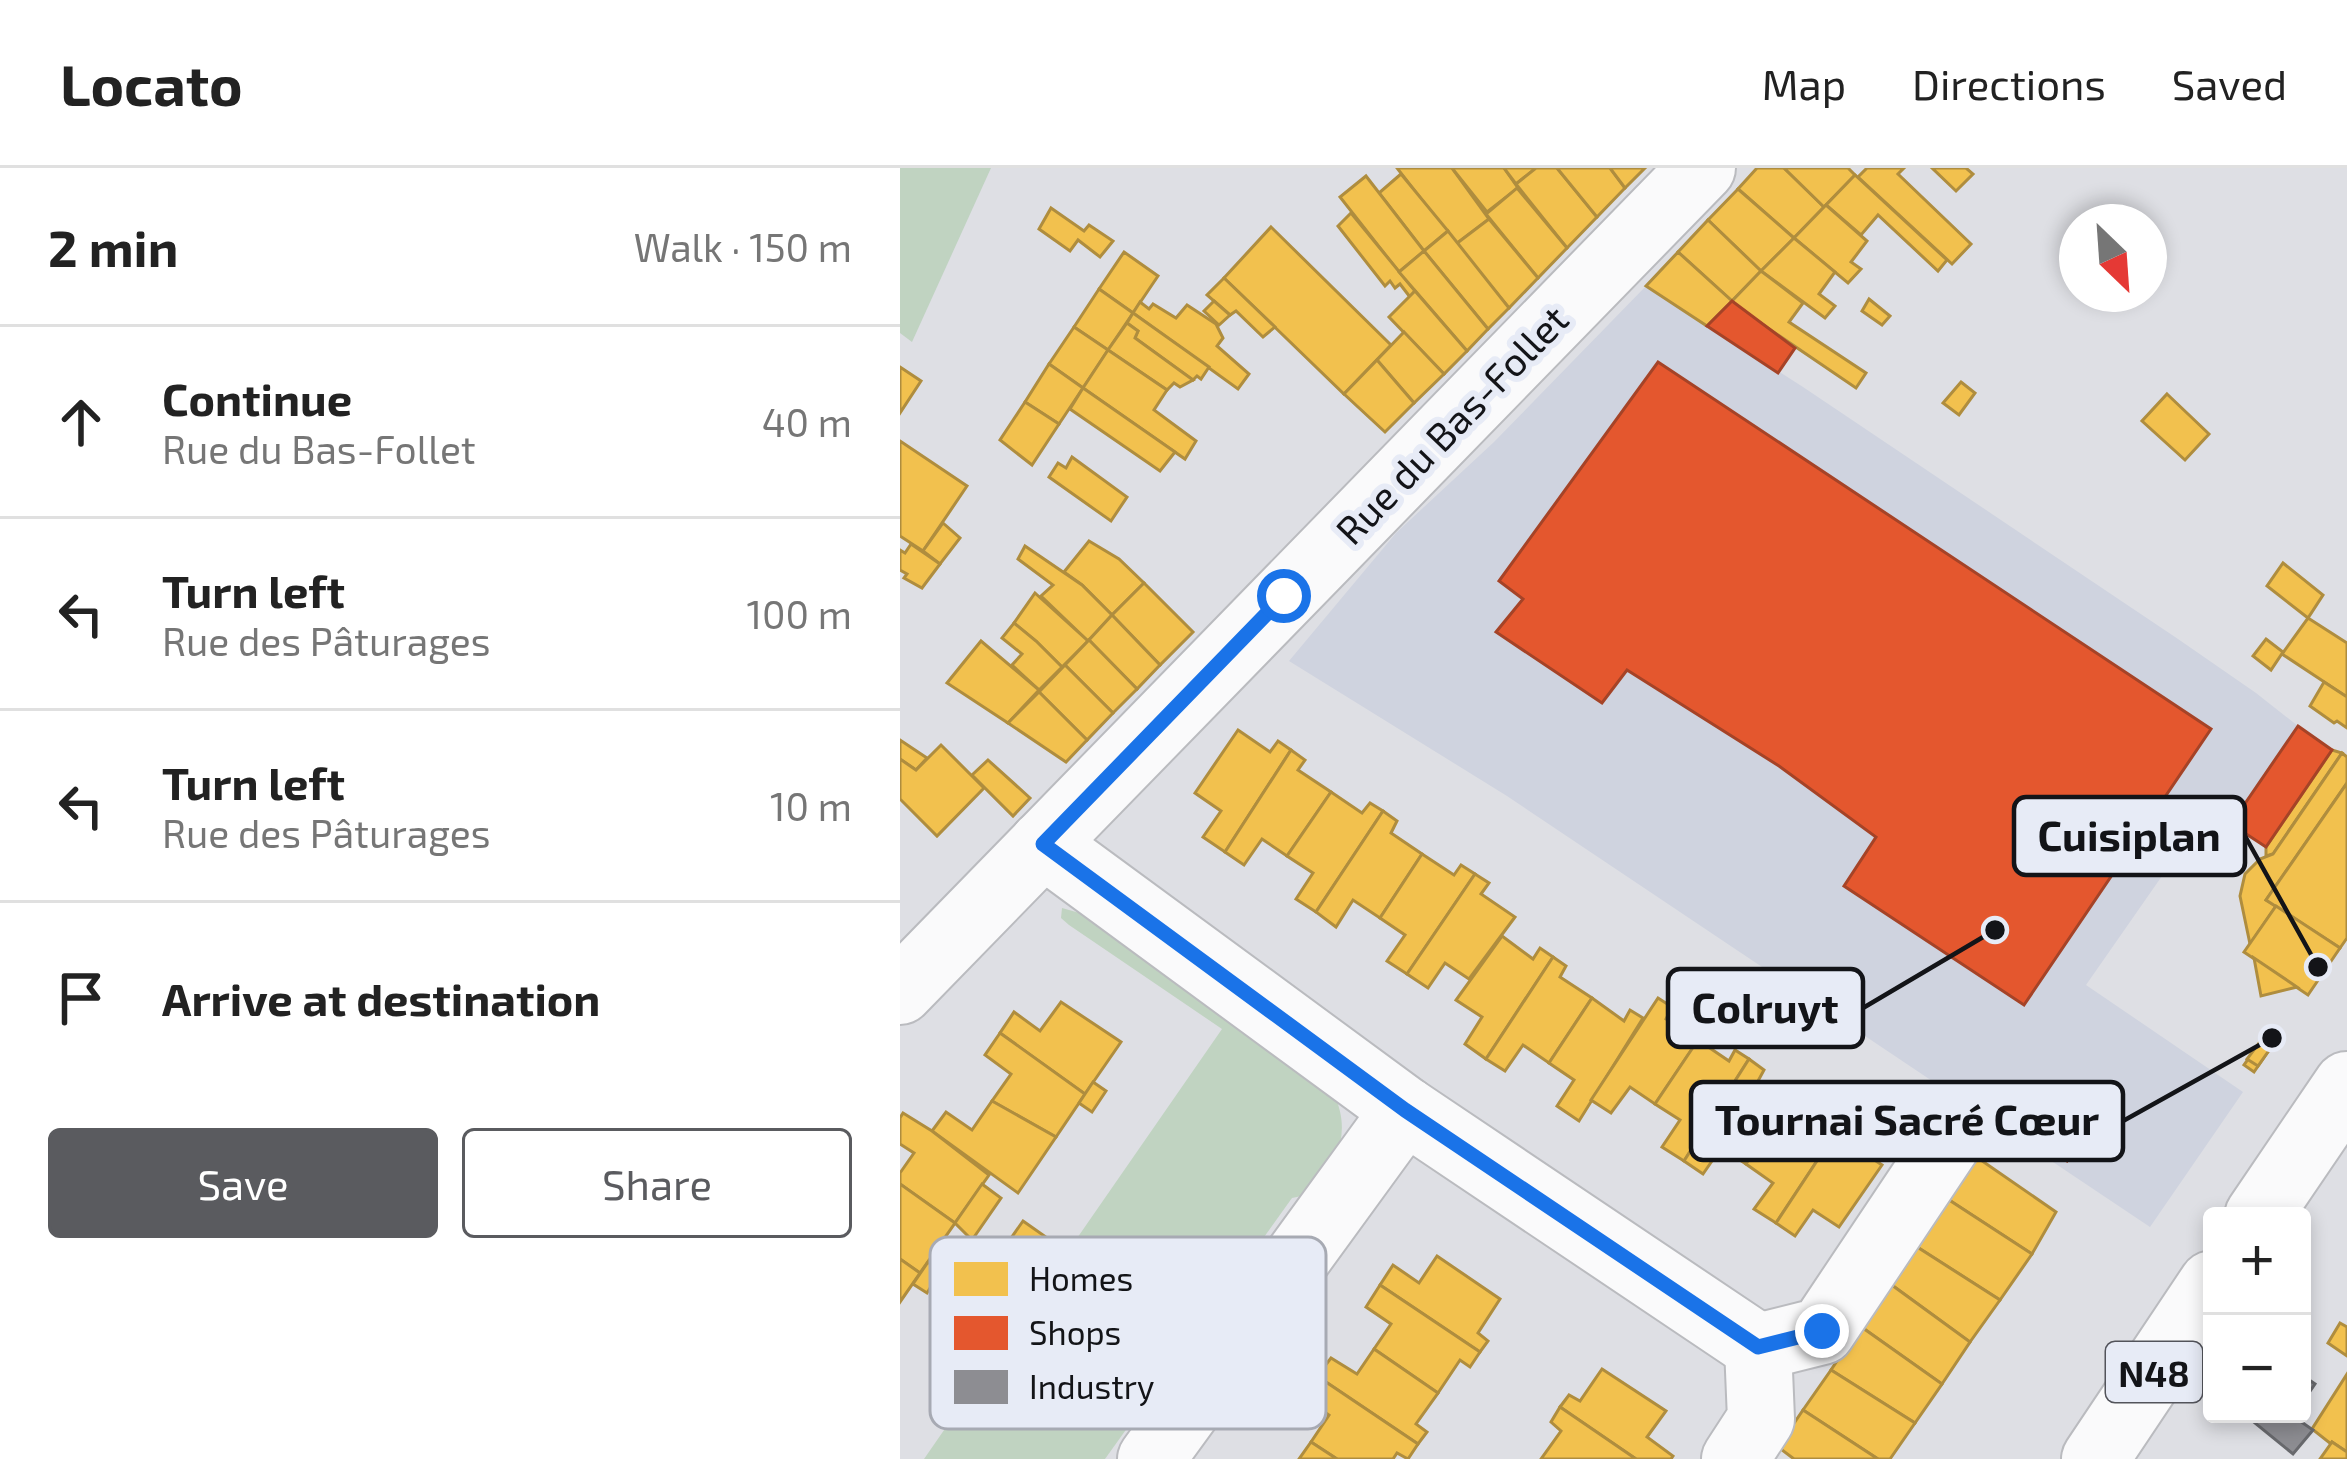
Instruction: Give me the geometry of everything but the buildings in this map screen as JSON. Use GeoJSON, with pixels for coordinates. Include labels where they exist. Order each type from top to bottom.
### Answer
{"type":"FeatureCollection","features":[{"type":"Feature","properties":{"kind":"street","name":"Rue du Bas-Follet"},"geometry":{"type":"LineString","coordinates":[[900,991],[1702,168]]}},
{"type":"Feature","properties":{"kind":"street"},"geometry":{"type":"LineString","coordinates":[[1043,844],[1405,1110],[1758,1347],[1822,1331],[1951,1138]]}},
{"type":"Feature","properties":{"kind":"street"},"geometry":{"type":"LineString","coordinates":[[2264,1207],[2347,1085]]}},
{"type":"Feature","properties":{"kind":"street"},"geometry":{"type":"LineString","coordinates":[[1313,1237],[1405,1110]]}},
{"type":"Feature","properties":{"kind":"street","name":"N48"},"geometry":{"type":"LineString","coordinates":[[2095,1459],[2203,1297]]}},
{"type":"Feature","properties":{"kind":"street"},"geometry":{"type":"LineString","coordinates":[[1735,1459],[1761,1419],[1758,1347]]}},
{"type":"Feature","properties":{"kind":"street"},"geometry":{"type":"LineString","coordinates":[[1151,1459],[1173,1429]]}},
{"type":"Feature","properties":{"kind":"shaded area"},"geometry":{"type":"Polygon","coordinates":[[[1646,286],[2178,639],[2298,726],[2231,824],[2208,810],[2086,985],[2243,1092],[2150,1227],[1507,796],[1289,661],[1396,533],[1494,442],[1646,286]]]}},
{"type":"Feature","properties":{"kind":"green space"},"geometry":{"type":"Polygon","coordinates":[[[900,168],[991,168],[912,342],[900,333],[900,168]]]}},
{"type":"Feature","properties":{"kind":"green space"},"geometry":{"type":"Polygon","coordinates":[[[1062,908],[1097,918],[1333,1092],[1342,1131],[1321,1192],[1292,1198],[1264,1237],[1078,1237],[1222,1029],[1061,918],[1062,908]]]}},
{"type":"Feature","properties":{"kind":"green space"},"geometry":{"type":"Polygon","coordinates":[[[945,1429],[1126,1429],[1105,1459],[924,1459],[945,1429]]]}},
{"type":"Feature","properties":{"kind":"place","name":"Colruyt"},"geometry":{"type":"Point","coordinates":[1995,930]}},
{"type":"Feature","properties":{"kind":"place","name":"Cuisiplan"},"geometry":{"type":"Point","coordinates":[2318,967]}},
{"type":"Feature","properties":{"kind":"place","name":"Tournai Sacré Cœur"},"geometry":{"type":"Point","coordinates":[2272,1038]}},
{"type":"Feature","properties":{"kind":"route"},"geometry":{"type":"LineString","coordinates":[[1284,596],[1043,844],[1405,1110],[1758,1347],[1822,1331]]}}]}
